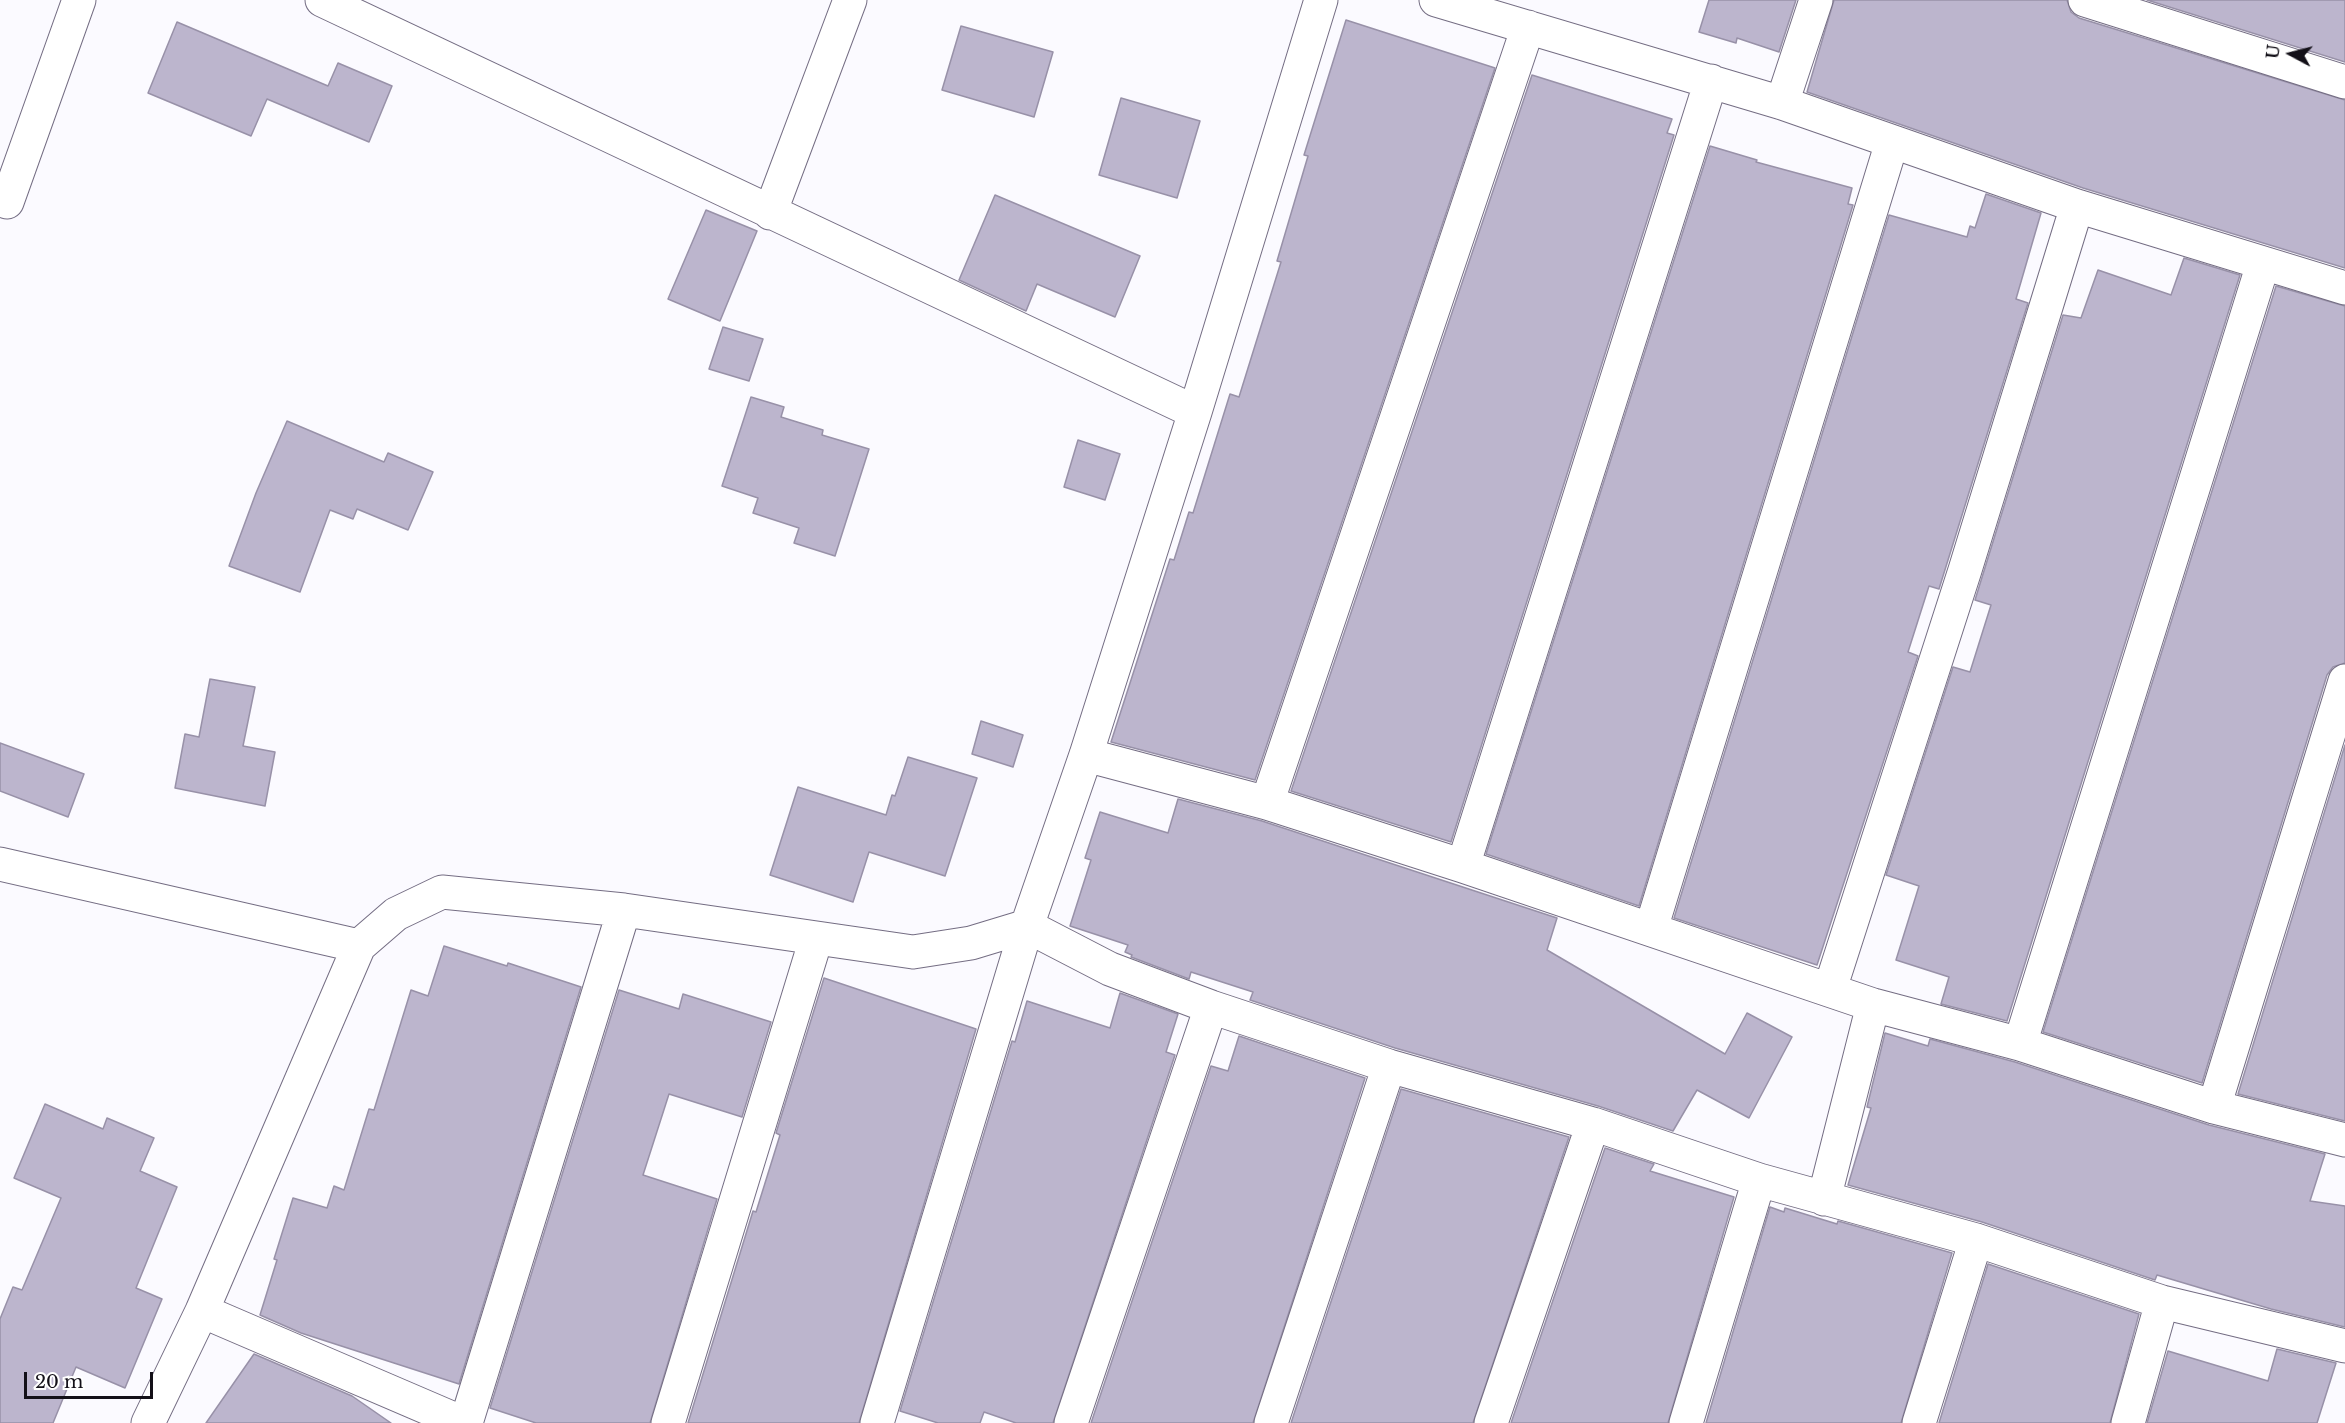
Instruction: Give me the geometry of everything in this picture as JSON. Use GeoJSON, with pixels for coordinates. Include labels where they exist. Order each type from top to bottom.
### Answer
{"type":"FeatureCollection","features":[{"type":"Feature","properties":{"kind":"street"},"geometry":{"type":"LineString","coordinates":[[7,202],[79,0]]}},
{"type":"Feature","properties":{"kind":"street"},"geometry":{"type":"LineString","coordinates":[[322,0],[1195,412]]}},
{"type":"Feature","properties":{"kind":"street"},"geometry":{"type":"LineString","coordinates":[[770,213],[850,0]]}},
{"type":"Feature","properties":{"kind":"street"},"geometry":{"type":"LineString","coordinates":[[877,1423],[1027,926],[1086,755],[1195,412],[1320,0]]}},
{"type":"Feature","properties":{"kind":"street"},"geometry":{"type":"LineString","coordinates":[[1436,0],[1782,103],[2077,206],[2345,288]]}},
{"type":"Feature","properties":{"kind":"street"},"geometry":{"type":"LineString","coordinates":[[1782,103],[1816,0]]}},
{"type":"Feature","properties":{"kind":"street"},"geometry":{"type":"LineString","coordinates":[[2085,0],[2345,82]]}},
{"type":"Feature","properties":{"kind":"street"},"geometry":{"type":"LineString","coordinates":[[1267,803],[1528,27]]}},
{"type":"Feature","properties":{"kind":"street"},"geometry":{"type":"LineString","coordinates":[[1463,866],[1711,81]]}},
{"type":"Feature","properties":{"kind":"street"},"geometry":{"type":"LineString","coordinates":[[1651,929],[1892,142]]}},
{"type":"Feature","properties":{"kind":"street"},"geometry":{"type":"LineString","coordinates":[[1830,989],[1969,558],[2077,206]]}},
{"type":"Feature","properties":{"kind":"street"},"geometry":{"type":"LineString","coordinates":[[2020,1044],[2263,264]]}},
{"type":"Feature","properties":{"kind":"street"},"geometry":{"type":"LineString","coordinates":[[2214,1107],[2345,681]]}},
{"type":"Feature","properties":{"kind":"street"},"geometry":{"type":"LineString","coordinates":[[1086,755],[1267,803],[1463,866],[1873,1005],[2020,1044],[2214,1107],[2345,1140]]}},
{"type":"Feature","properties":{"kind":"street"},"geometry":{"type":"LineString","coordinates":[[0,864],[359,946]]}},
{"type":"Feature","properties":{"kind":"street"},"geometry":{"type":"LineString","coordinates":[[148,1423],[202,1311],[359,946],[396,914],[442,892],[624,910],[913,952],[971,944],[1027,926],[1110,969],[1211,1007],[1389,1066],[1593,1124],[1759,1180],[1976,1240],[2162,1302],[2345,1346]]}},
{"type":"Feature","properties":{"kind":"street"},"geometry":{"type":"LineString","coordinates":[[202,1311],[465,1423],[624,910]]}},
{"type":"Feature","properties":{"kind":"street"},"geometry":{"type":"LineString","coordinates":[[668,1423],[816,939]]}},
{"type":"Feature","properties":{"kind":"street"},"geometry":{"type":"LineString","coordinates":[[1824,1199],[1873,1005]]}},
{"type":"Feature","properties":{"kind":"street"},"geometry":{"type":"LineString","coordinates":[[1071,1423],[1211,1007]]}},
{"type":"Feature","properties":{"kind":"street"},"geometry":{"type":"LineString","coordinates":[[1271,1423],[1389,1066]]}},
{"type":"Feature","properties":{"kind":"street"},"geometry":{"type":"LineString","coordinates":[[1491,1423],[1593,1124]]}},
{"type":"Feature","properties":{"kind":"street"},"geometry":{"type":"LineString","coordinates":[[1686,1423],[1759,1180]]}},
{"type":"Feature","properties":{"kind":"street"},"geometry":{"type":"LineString","coordinates":[[1919,1423],[1976,1240]]}},
{"type":"Feature","properties":{"kind":"street"},"geometry":{"type":"LineString","coordinates":[[2128,1423],[2162,1302]]}},
{"type":"Feature","properties":{"kind":"building"},"geometry":{"type":"Polygon","coordinates":[[[1709,0],[1796,0],[1779,52],[1737,38],[1736,43],[1699,32],[1709,0]]]}},
{"type":"Feature","properties":{"kind":"building"},"geometry":{"type":"Polygon","coordinates":[[[1834,0],[2067,0],[2071,12],[2079,18],[2345,100],[2345,268],[2083,188],[1807,92],[1834,0]]]}},
{"type":"Feature","properties":{"kind":"building"},"geometry":{"type":"Polygon","coordinates":[[[2147,0],[2345,0],[2345,62],[2147,0]]]}},
{"type":"Feature","properties":{"kind":"building"},"geometry":{"type":"Polygon","coordinates":[[[1346,20],[1495,68],[1255,780],[1111,742],[1170,559],[1174,560],[1189,512],[1193,513],[1230,394],[1239,397],[1281,262],[1277,261],[1308,156],[1304,155],[1346,20]]]}},
{"type":"Feature","properties":{"kind":"building"},"geometry":{"type":"Polygon","coordinates":[[[177,22],[328,86],[338,63],[392,86],[369,142],[267,99],[251,136],[148,93],[177,22]]]}},
{"type":"Feature","properties":{"kind":"building"},"geometry":{"type":"Polygon","coordinates":[[[961,26],[1053,52],[1034,117],[942,90],[961,26]]]}},
{"type":"Feature","properties":{"kind":"building"},"geometry":{"type":"Polygon","coordinates":[[[1532,75],[1672,119],[1667,133],[1674,135],[1451,842],[1291,791],[1532,75]]]}},
{"type":"Feature","properties":{"kind":"building"},"geometry":{"type":"Polygon","coordinates":[[[1121,98],[1200,121],[1177,198],[1099,175],[1121,98]]]}},
{"type":"Feature","properties":{"kind":"building"},"geometry":{"type":"Polygon","coordinates":[[[1710,146],[1757,160],[1756,162],[1852,188],[1848,204],[1853,205],[1639,906],[1486,854],[1710,146]]]}},
{"type":"Feature","properties":{"kind":"building"},"geometry":{"type":"Polygon","coordinates":[[[1986,194],[2041,213],[2016,299],[2028,303],[1939,589],[1929,586],[1908,652],[1918,656],[1817,965],[1674,918],[1889,215],[1967,237],[1970,226],[1975,228],[1986,194]]]}},
{"type":"Feature","properties":{"kind":"building"},"geometry":{"type":"Polygon","coordinates":[[[995,195],[1140,256],[1115,317],[1037,284],[1026,311],[959,280],[995,195]]]}},
{"type":"Feature","properties":{"kind":"building"},"geometry":{"type":"Polygon","coordinates":[[[706,210],[757,231],[720,321],[668,299],[706,210]]]}},
{"type":"Feature","properties":{"kind":"building"},"geometry":{"type":"Polygon","coordinates":[[[2184,258],[2240,275],[2007,1021],[1941,1004],[1949,977],[1896,960],[1919,886],[1886,875],[1953,667],[1970,672],[1991,605],[1975,600],[2063,315],[2081,318],[2098,270],[2171,295],[2184,258]]]}},
{"type":"Feature","properties":{"kind":"building"},"geometry":{"type":"Polygon","coordinates":[[[2276,286],[2345,306],[2345,663],[2333,667],[2327,675],[2202,1083],[2043,1032],[2276,286]]]}},
{"type":"Feature","properties":{"kind":"building"},"geometry":{"type":"Polygon","coordinates":[[[723,327],[763,339],[749,381],[709,369],[723,327]]]}},
{"type":"Feature","properties":{"kind":"building"},"geometry":{"type":"Polygon","coordinates":[[[751,397],[784,407],[781,417],[823,430],[822,435],[869,449],[835,556],[794,543],[799,528],[753,513],[758,498],[722,486],[751,397]]]}},
{"type":"Feature","properties":{"kind":"building"},"geometry":{"type":"Polygon","coordinates":[[[287,421],[384,462],[388,453],[433,472],[408,530],[357,509],[353,519],[330,510],[300,592],[229,566],[256,493],[287,421]]]}},
{"type":"Feature","properties":{"kind":"building"},"geometry":{"type":"Polygon","coordinates":[[[1078,440],[1120,454],[1105,500],[1064,487],[1078,440]]]}},
{"type":"Feature","properties":{"kind":"building"},"geometry":{"type":"Polygon","coordinates":[[[210,679],[255,687],[243,746],[275,752],[265,806],[175,788],[185,734],[199,737],[210,679]]]}},
{"type":"Feature","properties":{"kind":"building"},"geometry":{"type":"Polygon","coordinates":[[[981,721],[1023,735],[1013,767],[972,754],[981,721]]]}},
{"type":"Feature","properties":{"kind":"building"},"geometry":{"type":"Polygon","coordinates":[[[0,743],[84,774],[68,817],[0,791],[0,743]]]}},
{"type":"Feature","properties":{"kind":"building"},"geometry":{"type":"Polygon","coordinates":[[[2345,745],[2345,1121],[2238,1094],[2345,745]]]}},
{"type":"Feature","properties":{"kind":"building"},"geometry":{"type":"Polygon","coordinates":[[[908,757],[977,778],[945,876],[869,852],[853,902],[770,875],[798,787],[886,815],[908,757]]]}},
{"type":"Feature","properties":{"kind":"building"},"geometry":{"type":"Polygon","coordinates":[[[1178,799],[1262,821],[1557,918],[1547,950],[1725,1054],[1747,1013],[1792,1037],[1749,1118],[1697,1090],[1673,1131],[1598,1106],[1395,1048],[1250,1000],[1253,992],[1191,972],[1189,979],[1131,957],[1132,955],[1125,952],[1128,945],[1070,926],[1091,860],[1085,858],[1100,812],[1168,833],[1178,799]]]}},
{"type":"Feature","properties":{"kind":"building"},"geometry":{"type":"Polygon","coordinates":[[[444,946],[507,966],[508,963],[581,987],[459,1384],[301,1333],[260,1315],[293,1198],[327,1208],[334,1186],[344,1190],[369,1109],[374,1110],[411,990],[428,996],[444,946]]]}},
{"type":"Feature","properties":{"kind":"building"},"geometry":{"type":"Polygon","coordinates":[[[824,978],[976,1029],[859,1423],[688,1423],[753,1211],[756,1212],[780,1135],[776,1133],[824,978]]]}},
{"type":"Feature","properties":{"kind":"building"},"geometry":{"type":"Polygon","coordinates":[[[619,990],[679,1009],[683,994],[771,1022],[742,1117],[669,1094],[643,1175],[717,1199],[650,1423],[536,1423],[490,1408],[619,990]]]}},
{"type":"Feature","properties":{"kind":"building"},"geometry":{"type":"Polygon","coordinates":[[[1120,993],[1178,1014],[1166,1052],[1175,1055],[1053,1423],[1016,1423],[984,1412],[980,1423],[938,1423],[900,1411],[1012,1041],[1015,1042],[1027,1001],[1110,1028],[1120,993]]]}},
{"type":"Feature","properties":{"kind":"building"},"geometry":{"type":"Polygon","coordinates":[[[1885,1033],[1928,1046],[1930,1039],[2015,1062],[2209,1125],[2325,1154],[2310,1201],[2345,1206],[2345,1327],[2271,1309],[2157,1275],[2155,1280],[1982,1222],[1848,1185],[1871,1108],[1867,1107],[1885,1033]]]}},
{"type":"Feature","properties":{"kind":"building"},"geometry":{"type":"Polygon","coordinates":[[[1239,1036],[1365,1078],[1253,1423],[1091,1423],[1211,1066],[1228,1071],[1239,1036]]]}},
{"type":"Feature","properties":{"kind":"building"},"geometry":{"type":"Polygon","coordinates":[[[1401,1089],[1569,1137],[1473,1423],[1291,1423],[1401,1089]]]}},
{"type":"Feature","properties":{"kind":"building"},"geometry":{"type":"Polygon","coordinates":[[[45,1104],[103,1129],[107,1118],[154,1138],[140,1171],[177,1187],[136,1288],[162,1299],[125,1388],[76,1367],[53,1423],[0,1423],[0,1319],[13,1287],[22,1290],[61,1198],[14,1178],[45,1104]]]}},
{"type":"Feature","properties":{"kind":"building"},"geometry":{"type":"Polygon","coordinates":[[[1605,1148],[1654,1164],[1650,1171],[1734,1197],[1668,1423],[1511,1423],[1605,1148]]]}},
{"type":"Feature","properties":{"kind":"building"},"geometry":{"type":"Polygon","coordinates":[[[1770,1207],[1784,1212],[1785,1208],[1837,1224],[1838,1221],[1952,1253],[1901,1423],[1706,1423],[1770,1207]]]}},
{"type":"Feature","properties":{"kind":"building"},"geometry":{"type":"Polygon","coordinates":[[[1988,1264],[2139,1314],[2110,1423],[1939,1423],[1988,1264]]]}},
{"type":"Feature","properties":{"kind":"building"},"geometry":{"type":"Polygon","coordinates":[[[2277,1349],[2336,1363],[2317,1423],[2147,1423],[2168,1351],[2268,1381],[2277,1349]]]}},
{"type":"Feature","properties":{"kind":"building"},"geometry":{"type":"Polygon","coordinates":[[[254,1354],[352,1396],[391,1423],[206,1423],[254,1354]]]}}]}
